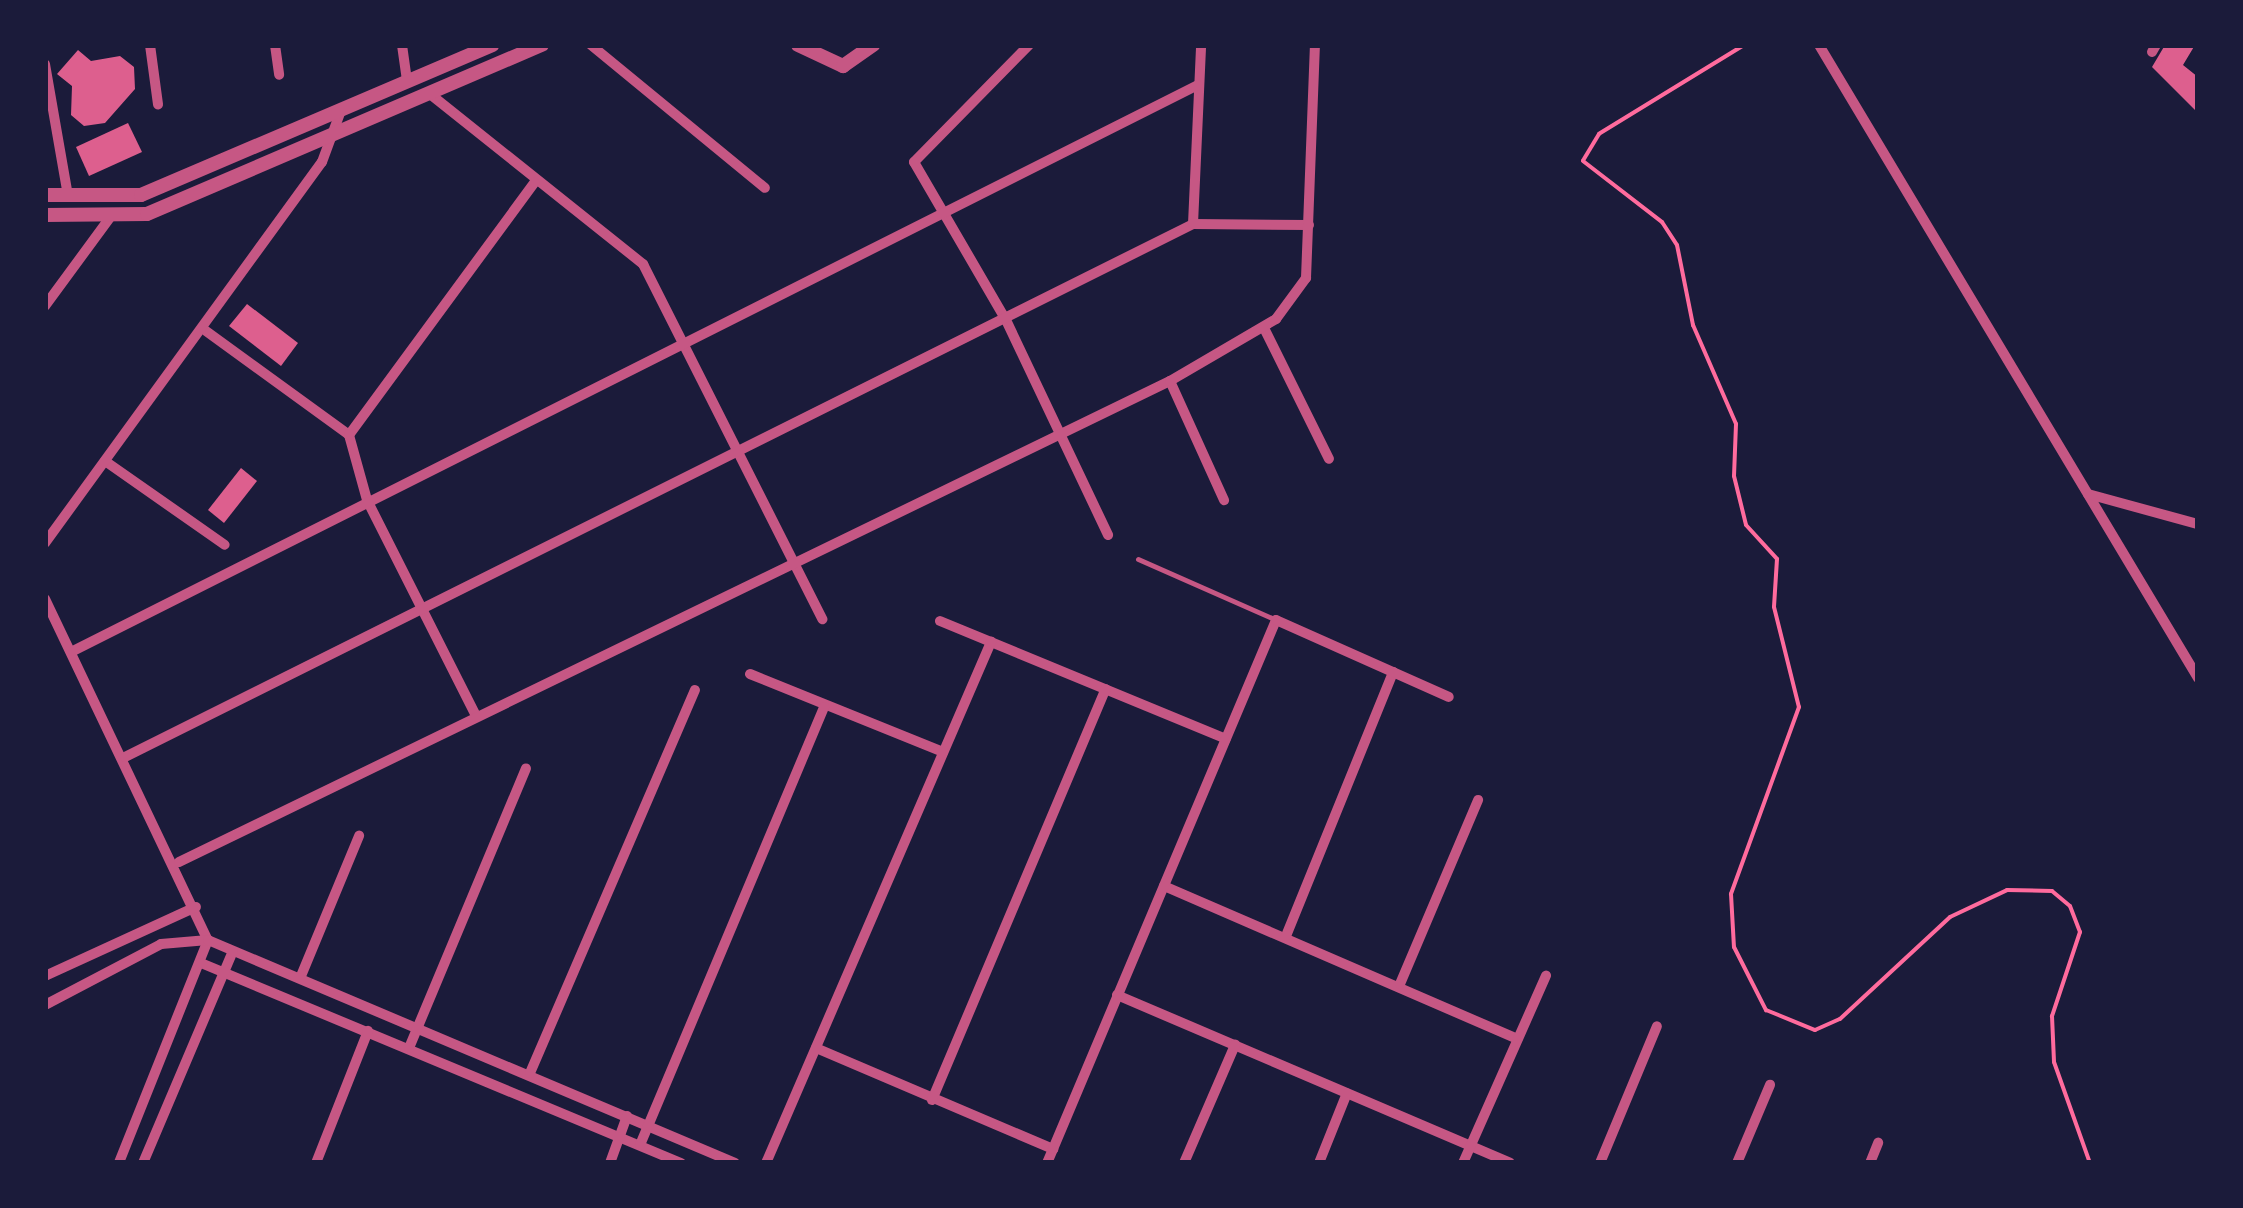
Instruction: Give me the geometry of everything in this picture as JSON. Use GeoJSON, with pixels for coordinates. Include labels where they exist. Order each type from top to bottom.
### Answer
{"type":"FeatureCollection","features":[{"type":"Feature","properties":{"kind":"street"},"geometry":{"type":"LineString","coordinates":[[150,45],[158,104]]}},
{"type":"Feature","properties":{"kind":"street"},"geometry":{"type":"LineString","coordinates":[[275,45],[278,75]]}},
{"type":"Feature","properties":{"kind":"street"},"geometry":{"type":"LineString","coordinates":[[402,45],[407,82]]}},
{"type":"Feature","properties":{"kind":"street"},"geometry":{"type":"LineString","coordinates":[[45,195],[141,195],[492,45]]}},
{"type":"Feature","properties":{"kind":"street"},"geometry":{"type":"LineString","coordinates":[[45,215],[111,216],[178,202],[337,130],[542,45]]}},
{"type":"Feature","properties":{"kind":"street"},"geometry":{"type":"LineString","coordinates":[[592,45],[765,188]]}},
{"type":"Feature","properties":{"kind":"street"},"geometry":{"type":"LineString","coordinates":[[798,45],[843,66],[872,45]]}},
{"type":"Feature","properties":{"kind":"street"},"geometry":{"type":"LineString","coordinates":[[1028,45],[918,150],[914,162],[1006,320],[1108,535]]}},
{"type":"Feature","properties":{"kind":"street"},"geometry":{"type":"LineString","coordinates":[[1193,224],[1201,45]]}},
{"type":"Feature","properties":{"kind":"street"},"geometry":{"type":"LineString","coordinates":[[178,862],[794,558],[1170,381],[1264,328],[1302,293],[1310,226],[1315,45]]}},
{"type":"Feature","properties":{"kind":"street"},"geometry":{"type":"LineString","coordinates":[[1819,45],[2198,678]]}},
{"type":"Feature","properties":{"kind":"street"},"geometry":{"type":"LineString","coordinates":[[45,64],[68,196]]}},
{"type":"Feature","properties":{"kind":"street"},"geometry":{"type":"LineString","coordinates":[[72,652],[1198,84]]}},
{"type":"Feature","properties":{"kind":"street"},"geometry":{"type":"LineString","coordinates":[[430,94],[534,182],[642,264],[742,452],[822,619]]}},
{"type":"Feature","properties":{"kind":"street"},"geometry":{"type":"LineString","coordinates":[[45,543],[206,330],[337,130],[340,113]]}},
{"type":"Feature","properties":{"kind":"street"},"geometry":{"type":"LineString","coordinates":[[349,435],[534,182]]}},
{"type":"Feature","properties":{"kind":"street"},"geometry":{"type":"LineString","coordinates":[[45,306],[111,216]]}},
{"type":"Feature","properties":{"kind":"street"},"geometry":{"type":"LineString","coordinates":[[126,756],[1193,224],[1310,226]]}},
{"type":"Feature","properties":{"kind":"street"},"geometry":{"type":"LineString","coordinates":[[1264,328],[1329,459]]}},
{"type":"Feature","properties":{"kind":"street"},"geometry":{"type":"LineString","coordinates":[[206,330],[349,435],[368,500],[418,610],[475,714]]}},
{"type":"Feature","properties":{"kind":"street"},"geometry":{"type":"LineString","coordinates":[[1170,381],[1224,500]]}},
{"type":"Feature","properties":{"kind":"street"},"geometry":{"type":"LineString","coordinates":[[105,461],[225,545]]}},
{"type":"Feature","properties":{"kind":"street"},"geometry":{"type":"LineString","coordinates":[[2087,494],[2198,524]]}},
{"type":"Feature","properties":{"kind":"street"},"geometry":{"type":"LineString","coordinates":[[45,599],[178,862],[208,940],[119,1163]]}},
{"type":"Feature","properties":{"kind":"street"},"geometry":{"type":"LineString","coordinates":[[1048,1163],[1276,620],[1449,697]]}},
{"type":"Feature","properties":{"kind":"street"},"geometry":{"type":"LineString","coordinates":[[940,621],[1226,739]]}},
{"type":"Feature","properties":{"kind":"street"},"geometry":{"type":"LineString","coordinates":[[766,1163],[990,642]]}},
{"type":"Feature","properties":{"kind":"street"},"geometry":{"type":"LineString","coordinates":[[1286,936],[1393,672]]}},
{"type":"Feature","properties":{"kind":"street"},"geometry":{"type":"LineString","coordinates":[[750,674],[943,752]]}},
{"type":"Feature","properties":{"kind":"street"},"geometry":{"type":"LineString","coordinates":[[932,1100],[1106,689]]}},
{"type":"Feature","properties":{"kind":"street"},"geometry":{"type":"LineString","coordinates":[[530,1073],[695,690]]}},
{"type":"Feature","properties":{"kind":"street"},"geometry":{"type":"LineString","coordinates":[[640,1145],[824,707]]}},
{"type":"Feature","properties":{"kind":"street"},"geometry":{"type":"LineString","coordinates":[[409,1048],[526,768]]}},
{"type":"Feature","properties":{"kind":"street"},"geometry":{"type":"LineString","coordinates":[[1400,984],[1478,800]]}},
{"type":"Feature","properties":{"kind":"street"},"geometry":{"type":"LineString","coordinates":[[301,976],[359,836]]}},
{"type":"Feature","properties":{"kind":"street"},"geometry":{"type":"LineString","coordinates":[[1164,886],[1400,984],[1517,1039]]}},
{"type":"Feature","properties":{"kind":"street"},"geometry":{"type":"LineString","coordinates":[[45,976],[196,907]]}},
{"type":"Feature","properties":{"kind":"street"},"geometry":{"type":"LineString","coordinates":[[45,1005],[161,944],[208,940],[301,976],[735,1163]]}},
{"type":"Feature","properties":{"kind":"street"},"geometry":{"type":"LineString","coordinates":[[143,1163],[234,950]]}},
{"type":"Feature","properties":{"kind":"street"},"geometry":{"type":"LineString","coordinates":[[201,963],[681,1163]]}},
{"type":"Feature","properties":{"kind":"street"},"geometry":{"type":"LineString","coordinates":[[1463,1163],[1546,976]]}},
{"type":"Feature","properties":{"kind":"street"},"geometry":{"type":"LineString","coordinates":[[1116,995],[1510,1163]]}},
{"type":"Feature","properties":{"kind":"street"},"geometry":{"type":"LineString","coordinates":[[1600,1163],[1658,1026]]}},
{"type":"Feature","properties":{"kind":"street"},"geometry":{"type":"LineString","coordinates":[[316,1163],[368,1031]]}},
{"type":"Feature","properties":{"kind":"street"},"geometry":{"type":"LineString","coordinates":[[1184,1163],[1236,1046]]}},
{"type":"Feature","properties":{"kind":"street"},"geometry":{"type":"LineString","coordinates":[[816,1048],[1053,1149]]}},
{"type":"Feature","properties":{"kind":"street"},"geometry":{"type":"LineString","coordinates":[[1737,1163],[1770,1086]]}},
{"type":"Feature","properties":{"kind":"street"},"geometry":{"type":"LineString","coordinates":[[1319,1163],[1347,1093]]}},
{"type":"Feature","properties":{"kind":"street"},"geometry":{"type":"LineString","coordinates":[[610,1163],[627,1116]]}},
{"type":"Feature","properties":{"kind":"street"},"geometry":{"type":"LineString","coordinates":[[1870,1163],[1878,1144]]}},
{"type":"Feature","properties":{"kind":"lane"},"geometry":{"type":"LineString","coordinates":[[1138,559],[1276,620]]}},
{"type":"Feature","properties":{"kind":"path"},"geometry":{"type":"LineString","coordinates":[[1744,45],[1599,134],[1583,162],[1662,222],[1677,245],[1693,326],[1736,424],[1734,476],[1746,524],[1776,559],[1774,608],[1798,707],[1731,894],[1734,947],[1766,1010],[1815,1030],[1840,1019],[1950,916],[2006,890],[2052,891],[2070,906],[2080,932],[2052,1016],[2054,1062],[2090,1163]]}},
{"type":"Feature","properties":{"kind":"building"},"geometry":{"type":"Polygon","coordinates":[[[2165,45],[2195,45],[2183,65],[2198,77],[2198,113],[2152,67],[2165,45]]]}},
{"type":"Feature","properties":{"kind":"building"},"geometry":{"type":"Polygon","coordinates":[[[78,50],[91,61],[120,56],[134,67],[135,89],[105,123],[84,126],[71,115],[72,86],[57,74],[78,50]]]}},
{"type":"Feature","properties":{"kind":"building"},"geometry":{"type":"Polygon","coordinates":[[[128,123],[142,152],[89,176],[76,147],[128,123]]]}},
{"type":"Feature","properties":{"kind":"building"},"geometry":{"type":"Polygon","coordinates":[[[247,304],[298,343],[281,366],[229,326],[247,304]]]}},
{"type":"Feature","properties":{"kind":"building"},"geometry":{"type":"Polygon","coordinates":[[[241,468],[257,481],[224,523],[208,510],[241,468]]]}}]}
